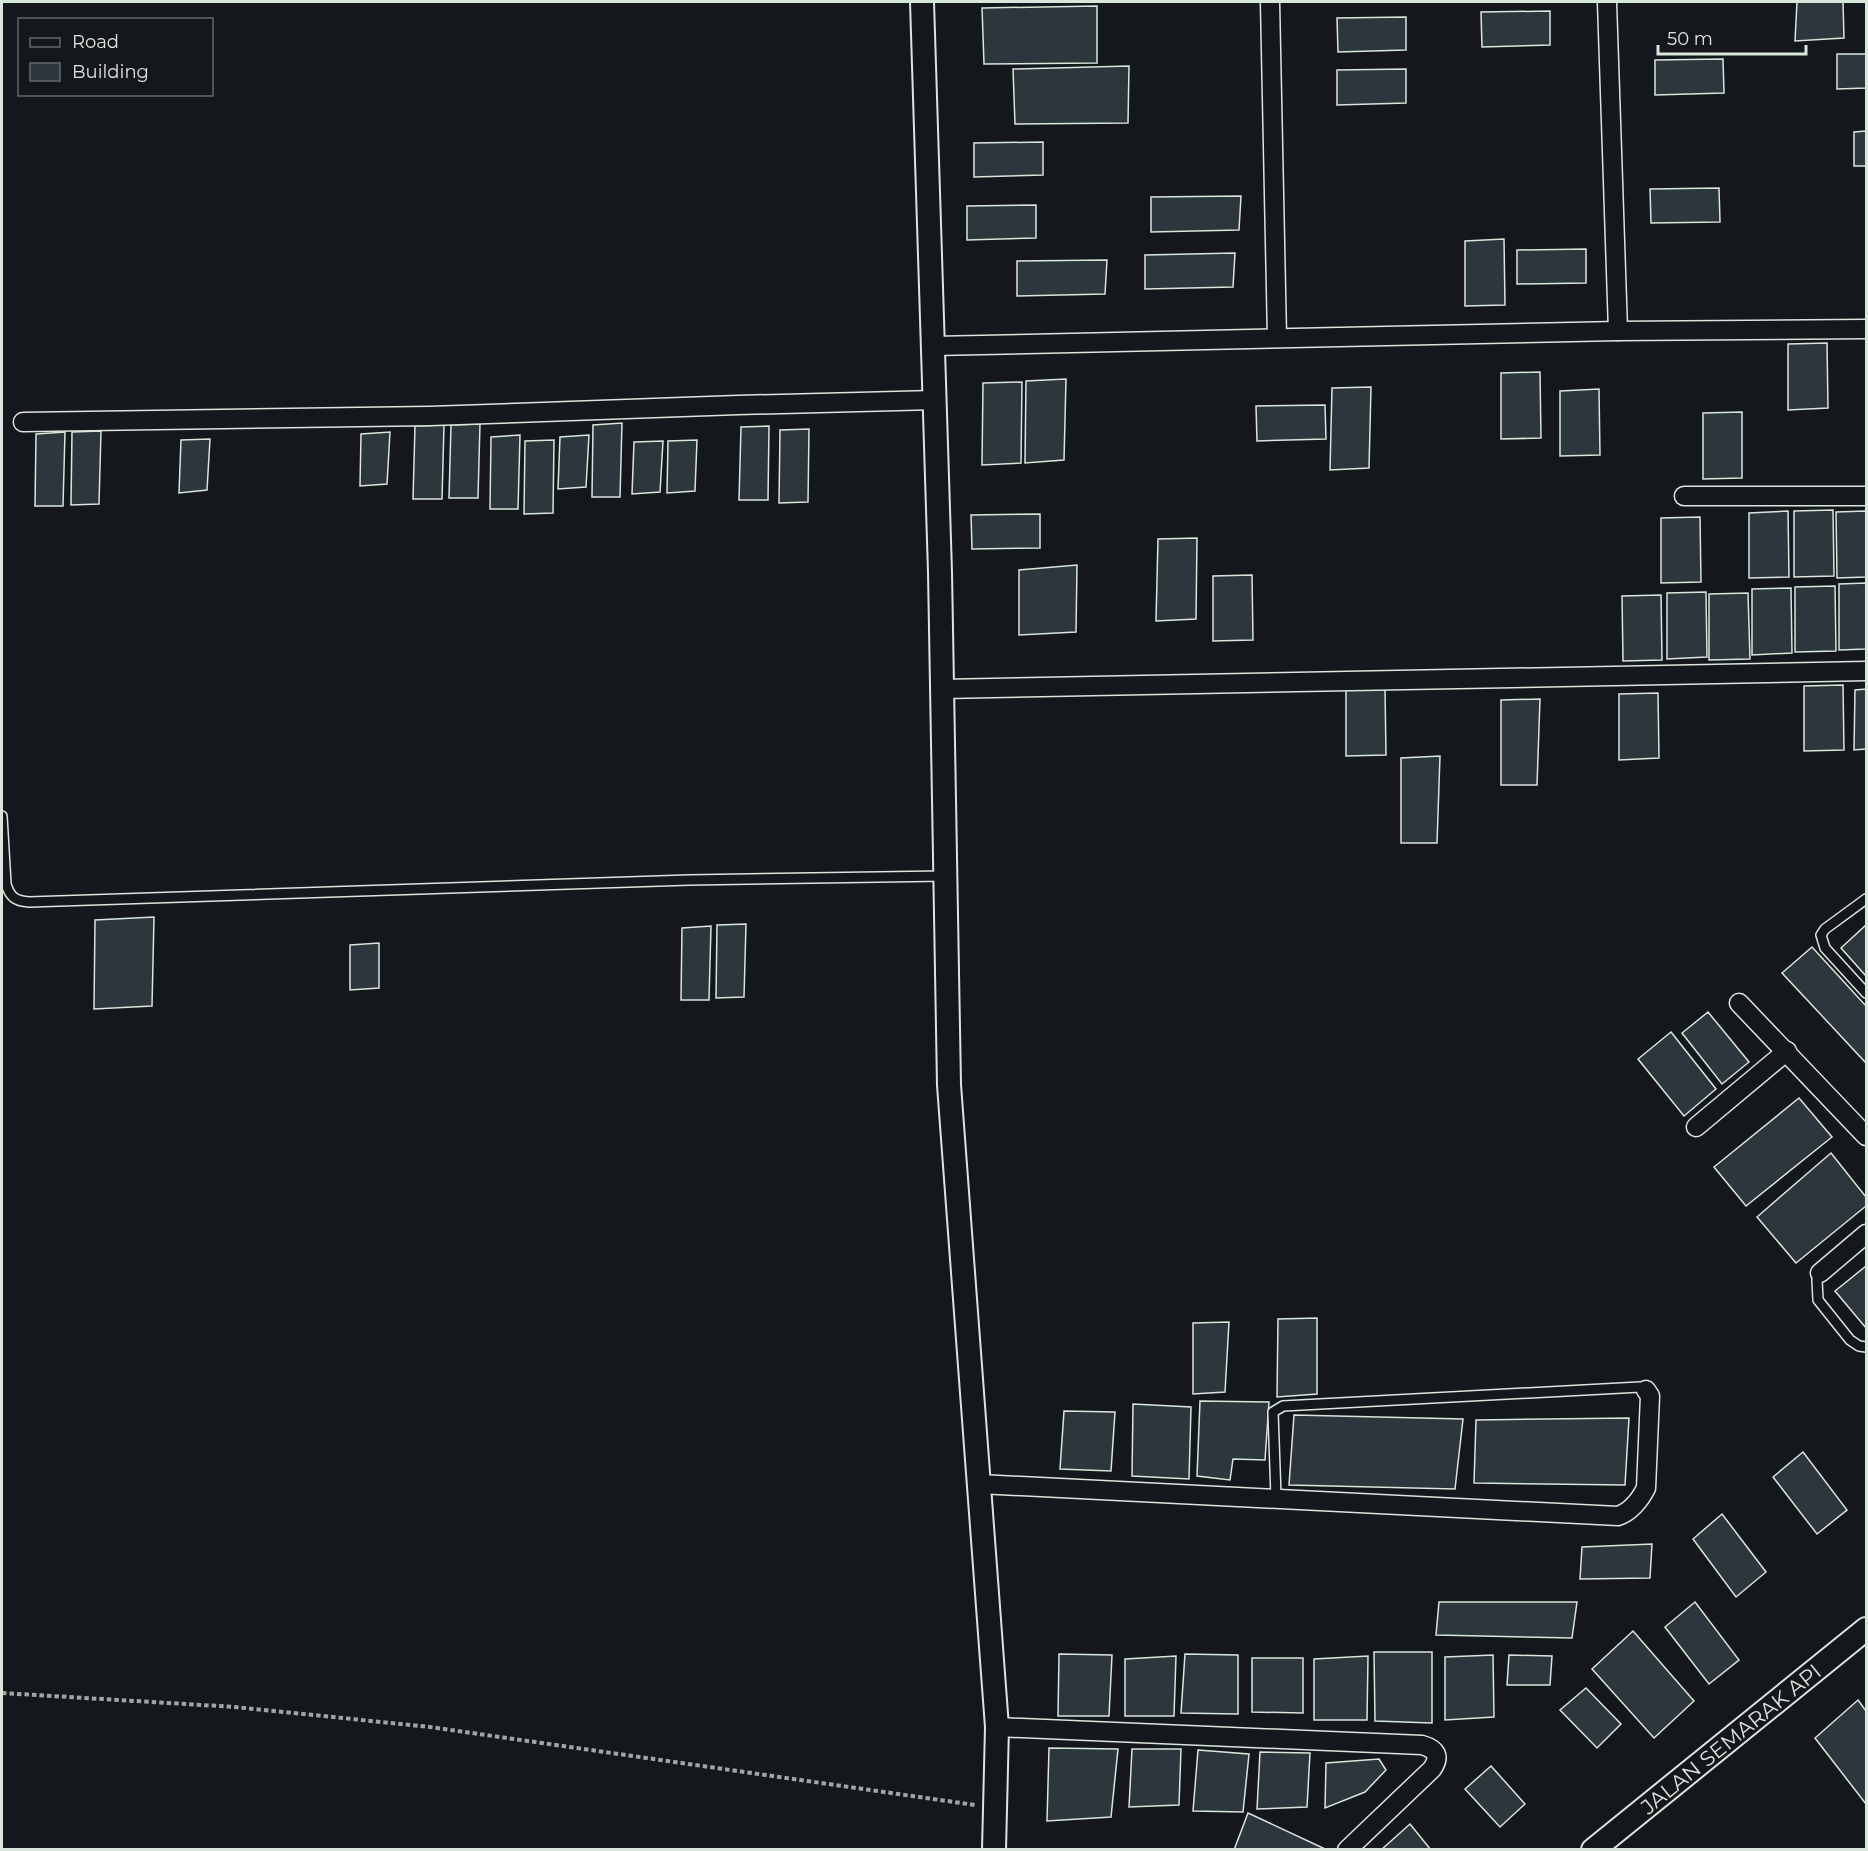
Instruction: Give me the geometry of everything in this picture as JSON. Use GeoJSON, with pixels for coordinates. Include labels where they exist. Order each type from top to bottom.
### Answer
{"type":"FeatureCollection","features":[{"type":"Feature","properties":{"kind":"street"},"geometry":{"type":"LineString","coordinates":[[922,2],[935,400],[949,1085],[997,1727],[994,1850]]}},
{"type":"Feature","properties":{"kind":"street"},"geometry":{"type":"LineString","coordinates":[[1270,2],[1277,338]]}},
{"type":"Feature","properties":{"kind":"street"},"geometry":{"type":"LineString","coordinates":[[1607,2],[1618,331]]}},
{"type":"Feature","properties":{"kind":"street"},"geometry":{"type":"LineString","coordinates":[[933,346],[1618,331],[1866,329]]}},
{"type":"Feature","properties":{"kind":"street"},"geometry":{"type":"LineString","coordinates":[[23,422],[430,416],[935,400]]}},
{"type":"Feature","properties":{"kind":"street"},"geometry":{"type":"LineString","coordinates":[[1684,496],[1866,496]]}},
{"type":"Feature","properties":{"kind":"street"},"geometry":{"type":"LineString","coordinates":[[942,689],[1866,671]]}},
{"type":"Feature","properties":{"kind":"street"},"geometry":{"type":"LineString","coordinates":[[1739,1003],[1866,1136]]}},
{"type":"Feature","properties":{"kind":"street"},"geometry":{"type":"LineString","coordinates":[[1696,1127],[1787,1051]]}},
{"type":"Feature","properties":{"kind":"street"},"geometry":{"type":"LineString","coordinates":[[1820,1273],[1866,1234]]}},
{"type":"Feature","properties":{"kind":"street"},"geometry":{"type":"LineString","coordinates":[[979,1484],[1276,1497],[1618,1516],[1625,1514],[1641,1498],[1646,1488],[1650,1395],[1646,1390]]}},
{"type":"Feature","properties":{"kind":"street","name":"JALAN SEMARAK API"},"geometry":{"type":"LineString","coordinates":[[1593,1850],[1866,1629]]}},
{"type":"Feature","properties":{"kind":"street"},"geometry":{"type":"LineString","coordinates":[[997,1727],[1422,1745],[1431,1748],[1436,1754],[1437,1763],[1347,1850]]}},
{"type":"Feature","properties":{"kind":"lane"},"geometry":{"type":"LineString","coordinates":[[2,816],[6,884],[9,894],[17,901],[29,902],[689,880],[945,876]]}},
{"type":"Feature","properties":{"kind":"lane"},"geometry":{"type":"LineString","coordinates":[[1866,899],[1825,929],[1821,935],[1825,948],[1866,993]]}},
{"type":"Feature","properties":{"kind":"lane"},"geometry":{"type":"LineString","coordinates":[[1820,1273],[1817,1280],[1818,1299],[1850,1340],[1859,1346],[1866,1347]]}},
{"type":"Feature","properties":{"kind":"lane"},"geometry":{"type":"LineString","coordinates":[[1276,1497],[1273,1412],[1283,1406],[1640,1387],[1646,1390]]}},
{"type":"Feature","properties":{"kind":"path"},"geometry":{"type":"LineString","coordinates":[[2,1693],[235,1707],[430,1727],[994,1808]]}},
{"type":"Feature","properties":{"kind":"building"},"geometry":{"type":"Polygon","coordinates":[[[1797,2],[1843,2],[1844,38],[1795,41],[1797,2]]]}},
{"type":"Feature","properties":{"kind":"building"},"geometry":{"type":"Polygon","coordinates":[[[1097,6],[1097,63],[984,64],[982,8],[1097,6]]]}},
{"type":"Feature","properties":{"kind":"building"},"geometry":{"type":"Polygon","coordinates":[[[1550,11],[1550,45],[1482,47],[1481,12],[1550,11]]]}},
{"type":"Feature","properties":{"kind":"building"},"geometry":{"type":"Polygon","coordinates":[[[1406,17],[1406,50],[1338,52],[1337,18],[1406,17]]]}},
{"type":"Feature","properties":{"kind":"building"},"geometry":{"type":"Polygon","coordinates":[[[1837,54],[1866,54],[1866,88],[1837,89],[1837,54]]]}},
{"type":"Feature","properties":{"kind":"building"},"geometry":{"type":"Polygon","coordinates":[[[1723,59],[1724,93],[1655,95],[1655,60],[1723,59]]]}},
{"type":"Feature","properties":{"kind":"building"},"geometry":{"type":"Polygon","coordinates":[[[1129,66],[1128,123],[1015,124],[1013,69],[1129,66]]]}},
{"type":"Feature","properties":{"kind":"building"},"geometry":{"type":"Polygon","coordinates":[[[1406,69],[1406,103],[1337,105],[1337,70],[1406,69]]]}},
{"type":"Feature","properties":{"kind":"building"},"geometry":{"type":"Polygon","coordinates":[[[1866,131],[1866,166],[1854,166],[1854,132],[1866,131]]]}},
{"type":"Feature","properties":{"kind":"building"},"geometry":{"type":"Polygon","coordinates":[[[1043,142],[1043,175],[974,177],[974,143],[1043,142]]]}},
{"type":"Feature","properties":{"kind":"building"},"geometry":{"type":"Polygon","coordinates":[[[1719,188],[1720,222],[1651,223],[1650,189],[1719,188]]]}},
{"type":"Feature","properties":{"kind":"building"},"geometry":{"type":"Polygon","coordinates":[[[1241,196],[1239,230],[1151,232],[1151,197],[1241,196]]]}},
{"type":"Feature","properties":{"kind":"building"},"geometry":{"type":"Polygon","coordinates":[[[1036,205],[1036,238],[967,240],[967,206],[1036,205]]]}},
{"type":"Feature","properties":{"kind":"building"},"geometry":{"type":"Polygon","coordinates":[[[1504,239],[1505,305],[1465,306],[1465,241],[1504,239]]]}},
{"type":"Feature","properties":{"kind":"building"},"geometry":{"type":"Polygon","coordinates":[[[1586,249],[1586,283],[1517,284],[1517,250],[1586,249]]]}},
{"type":"Feature","properties":{"kind":"building"},"geometry":{"type":"Polygon","coordinates":[[[1235,253],[1233,287],[1145,289],[1145,255],[1235,253]]]}},
{"type":"Feature","properties":{"kind":"building"},"geometry":{"type":"Polygon","coordinates":[[[1107,260],[1105,294],[1017,296],[1017,261],[1107,260]]]}},
{"type":"Feature","properties":{"kind":"building"},"geometry":{"type":"Polygon","coordinates":[[[1827,343],[1828,408],[1788,410],[1788,344],[1827,343]]]}},
{"type":"Feature","properties":{"kind":"building"},"geometry":{"type":"Polygon","coordinates":[[[1540,372],[1541,438],[1501,439],[1501,373],[1540,372]]]}},
{"type":"Feature","properties":{"kind":"building"},"geometry":{"type":"Polygon","coordinates":[[[1066,379],[1064,460],[1025,463],[1026,381],[1066,379]]]}},
{"type":"Feature","properties":{"kind":"building"},"geometry":{"type":"Polygon","coordinates":[[[1022,382],[1021,463],[982,465],[983,383],[1022,382]]]}},
{"type":"Feature","properties":{"kind":"building"},"geometry":{"type":"Polygon","coordinates":[[[1371,387],[1369,468],[1330,470],[1332,388],[1371,387]]]}},
{"type":"Feature","properties":{"kind":"building"},"geometry":{"type":"Polygon","coordinates":[[[1599,389],[1600,455],[1560,456],[1560,391],[1599,389]]]}},
{"type":"Feature","properties":{"kind":"building"},"geometry":{"type":"Polygon","coordinates":[[[1325,405],[1326,439],[1257,441],[1256,406],[1325,405]]]}},
{"type":"Feature","properties":{"kind":"building"},"geometry":{"type":"Polygon","coordinates":[[[1742,412],[1742,478],[1703,479],[1703,413],[1742,412]]]}},
{"type":"Feature","properties":{"kind":"building"},"geometry":{"type":"Polygon","coordinates":[[[622,423],[620,497],[592,497],[593,425],[622,423]]]}},
{"type":"Feature","properties":{"kind":"building"},"geometry":{"type":"Polygon","coordinates":[[[480,424],[478,498],[449,498],[451,425],[480,424]]]}},
{"type":"Feature","properties":{"kind":"building"},"geometry":{"type":"Polygon","coordinates":[[[444,425],[442,499],[413,499],[415,426],[444,425]]]}},
{"type":"Feature","properties":{"kind":"building"},"geometry":{"type":"Polygon","coordinates":[[[769,426],[768,500],[739,500],[741,427],[769,426]]]}},
{"type":"Feature","properties":{"kind":"building"},"geometry":{"type":"Polygon","coordinates":[[[809,429],[808,502],[779,503],[780,430],[809,429]]]}},
{"type":"Feature","properties":{"kind":"building"},"geometry":{"type":"Polygon","coordinates":[[[101,431],[99,504],[71,505],[72,432],[101,431]]]}},
{"type":"Feature","properties":{"kind":"building"},"geometry":{"type":"Polygon","coordinates":[[[65,432],[63,506],[35,506],[36,434],[65,432]]]}},
{"type":"Feature","properties":{"kind":"building"},"geometry":{"type":"Polygon","coordinates":[[[390,432],[387,484],[360,486],[361,434],[390,432]]]}},
{"type":"Feature","properties":{"kind":"building"},"geometry":{"type":"Polygon","coordinates":[[[520,435],[518,509],[490,509],[491,437],[520,435]]]}},
{"type":"Feature","properties":{"kind":"building"},"geometry":{"type":"Polygon","coordinates":[[[589,435],[586,487],[558,489],[560,437],[589,435]]]}},
{"type":"Feature","properties":{"kind":"building"},"geometry":{"type":"Polygon","coordinates":[[[210,439],[207,490],[179,493],[181,440],[210,439]]]}},
{"type":"Feature","properties":{"kind":"building"},"geometry":{"type":"Polygon","coordinates":[[[554,440],[553,513],[524,514],[525,441],[554,440]]]}},
{"type":"Feature","properties":{"kind":"building"},"geometry":{"type":"Polygon","coordinates":[[[697,440],[695,491],[667,493],[668,441],[697,440]]]}},
{"type":"Feature","properties":{"kind":"building"},"geometry":{"type":"Polygon","coordinates":[[[663,441],[660,492],[632,494],[634,442],[663,441]]]}},
{"type":"Feature","properties":{"kind":"building"},"geometry":{"type":"Polygon","coordinates":[[[1833,510],[1834,576],[1794,577],[1794,511],[1833,510]]]}},
{"type":"Feature","properties":{"kind":"building"},"geometry":{"type":"Polygon","coordinates":[[[1788,511],[1789,577],[1749,578],[1749,513],[1788,511]]]}},
{"type":"Feature","properties":{"kind":"building"},"geometry":{"type":"Polygon","coordinates":[[[1866,511],[1866,577],[1837,578],[1836,512],[1866,511]]]}},
{"type":"Feature","properties":{"kind":"building"},"geometry":{"type":"Polygon","coordinates":[[[1040,514],[1040,548],[972,549],[971,515],[1040,514]]]}},
{"type":"Feature","properties":{"kind":"building"},"geometry":{"type":"Polygon","coordinates":[[[1700,517],[1701,582],[1661,583],[1661,518],[1700,517]]]}},
{"type":"Feature","properties":{"kind":"building"},"geometry":{"type":"Polygon","coordinates":[[[1197,538],[1196,619],[1156,621],[1158,539],[1197,538]]]}},
{"type":"Feature","properties":{"kind":"building"},"geometry":{"type":"Polygon","coordinates":[[[1077,565],[1076,632],[1019,635],[1019,570],[1077,565]]]}},
{"type":"Feature","properties":{"kind":"building"},"geometry":{"type":"Polygon","coordinates":[[[1252,575],[1253,640],[1213,641],[1213,576],[1252,575]]]}},
{"type":"Feature","properties":{"kind":"building"},"geometry":{"type":"Polygon","coordinates":[[[1866,583],[1866,649],[1839,650],[1839,584],[1866,583]]]}},
{"type":"Feature","properties":{"kind":"building"},"geometry":{"type":"Polygon","coordinates":[[[1835,586],[1836,651],[1795,652],[1795,587],[1835,586]]]}},
{"type":"Feature","properties":{"kind":"building"},"geometry":{"type":"Polygon","coordinates":[[[1791,588],[1792,653],[1752,655],[1752,589],[1791,588]]]}},
{"type":"Feature","properties":{"kind":"building"},"geometry":{"type":"Polygon","coordinates":[[[1706,592],[1707,657],[1667,659],[1667,593],[1706,592]]]}},
{"type":"Feature","properties":{"kind":"building"},"geometry":{"type":"Polygon","coordinates":[[[1748,593],[1750,659],[1709,660],[1709,594],[1748,593]]]}},
{"type":"Feature","properties":{"kind":"building"},"geometry":{"type":"Polygon","coordinates":[[[1661,595],[1662,660],[1623,661],[1622,596],[1661,595]]]}},
{"type":"Feature","properties":{"kind":"building"},"geometry":{"type":"Polygon","coordinates":[[[1843,685],[1844,750],[1804,751],[1804,686],[1843,685]]]}},
{"type":"Feature","properties":{"kind":"building"},"geometry":{"type":"Polygon","coordinates":[[[1385,689],[1386,755],[1346,756],[1346,690],[1385,689]]]}},
{"type":"Feature","properties":{"kind":"building"},"geometry":{"type":"Polygon","coordinates":[[[1866,689],[1866,749],[1854,750],[1855,690],[1866,689]]]}},
{"type":"Feature","properties":{"kind":"building"},"geometry":{"type":"Polygon","coordinates":[[[1658,693],[1659,758],[1619,760],[1619,694],[1658,693]]]}},
{"type":"Feature","properties":{"kind":"building"},"geometry":{"type":"Polygon","coordinates":[[[1540,699],[1537,785],[1501,785],[1501,700],[1540,699]]]}},
{"type":"Feature","properties":{"kind":"building"},"geometry":{"type":"Polygon","coordinates":[[[1440,756],[1437,843],[1401,843],[1401,758],[1440,756]]]}},
{"type":"Feature","properties":{"kind":"building"},"geometry":{"type":"Polygon","coordinates":[[[154,917],[152,1006],[94,1009],[95,920],[154,917]]]}},
{"type":"Feature","properties":{"kind":"building"},"geometry":{"type":"Polygon","coordinates":[[[746,924],[744,997],[716,998],[717,925],[746,924]]]}},
{"type":"Feature","properties":{"kind":"building"},"geometry":{"type":"Polygon","coordinates":[[[1866,925],[1866,976],[1841,948],[1866,925]]]}},
{"type":"Feature","properties":{"kind":"building"},"geometry":{"type":"Polygon","coordinates":[[[711,926],[709,1000],[681,1000],[682,928],[711,926]]]}},
{"type":"Feature","properties":{"kind":"building"},"geometry":{"type":"Polygon","coordinates":[[[379,943],[379,988],[350,990],[350,945],[379,943]]]}},
{"type":"Feature","properties":{"kind":"building"},"geometry":{"type":"Polygon","coordinates":[[[1812,947],[1866,1006],[1866,1063],[1782,973],[1812,947]]]}},
{"type":"Feature","properties":{"kind":"building"},"geometry":{"type":"Polygon","coordinates":[[[1708,1012],[1749,1062],[1722,1084],[1682,1033],[1708,1012]]]}},
{"type":"Feature","properties":{"kind":"building"},"geometry":{"type":"Polygon","coordinates":[[[1671,1032],[1716,1089],[1684,1116],[1638,1059],[1671,1032]]]}},
{"type":"Feature","properties":{"kind":"building"},"geometry":{"type":"Polygon","coordinates":[[[1799,1098],[1832,1137],[1746,1206],[1714,1167],[1799,1098]]]}},
{"type":"Feature","properties":{"kind":"building"},"geometry":{"type":"Polygon","coordinates":[[[1831,1153],[1866,1197],[1866,1206],[1796,1263],[1757,1217],[1831,1153]]]}},
{"type":"Feature","properties":{"kind":"building"},"geometry":{"type":"Polygon","coordinates":[[[1866,1266],[1866,1328],[1835,1291],[1866,1266]]]}},
{"type":"Feature","properties":{"kind":"building"},"geometry":{"type":"Polygon","coordinates":[[[1317,1318],[1317,1394],[1277,1397],[1278,1319],[1317,1318]]]}},
{"type":"Feature","properties":{"kind":"building"},"geometry":{"type":"Polygon","coordinates":[[[1229,1322],[1225,1392],[1193,1394],[1193,1323],[1229,1322]]]}},
{"type":"Feature","properties":{"kind":"building"},"geometry":{"type":"Polygon","coordinates":[[[1200,1401],[1269,1402],[1265,1460],[1233,1459],[1230,1480],[1197,1476],[1200,1401]]]}},
{"type":"Feature","properties":{"kind":"building"},"geometry":{"type":"Polygon","coordinates":[[[1133,1404],[1191,1407],[1189,1479],[1132,1476],[1133,1404]]]}},
{"type":"Feature","properties":{"kind":"building"},"geometry":{"type":"Polygon","coordinates":[[[1064,1411],[1115,1412],[1111,1471],[1060,1469],[1064,1411]]]}},
{"type":"Feature","properties":{"kind":"building"},"geometry":{"type":"Polygon","coordinates":[[[1294,1415],[1463,1419],[1455,1489],[1289,1485],[1294,1415]]]}},
{"type":"Feature","properties":{"kind":"building"},"geometry":{"type":"Polygon","coordinates":[[[1629,1418],[1625,1485],[1474,1483],[1476,1420],[1629,1418]]]}},
{"type":"Feature","properties":{"kind":"building"},"geometry":{"type":"Polygon","coordinates":[[[1803,1452],[1847,1510],[1817,1534],[1773,1477],[1803,1452]]]}},
{"type":"Feature","properties":{"kind":"building"},"geometry":{"type":"Polygon","coordinates":[[[1722,1514],[1766,1572],[1736,1597],[1693,1539],[1722,1514]]]}},
{"type":"Feature","properties":{"kind":"building"},"geometry":{"type":"Polygon","coordinates":[[[1652,1544],[1650,1578],[1580,1579],[1582,1547],[1652,1544]]]}},
{"type":"Feature","properties":{"kind":"building"},"geometry":{"type":"Polygon","coordinates":[[[1439,1602],[1577,1602],[1572,1638],[1436,1635],[1439,1602]]]}},
{"type":"Feature","properties":{"kind":"building"},"geometry":{"type":"Polygon","coordinates":[[[1695,1602],[1739,1660],[1709,1684],[1665,1627],[1695,1602]]]}},
{"type":"Feature","properties":{"kind":"building"},"geometry":{"type":"Polygon","coordinates":[[[1633,1631],[1694,1701],[1654,1738],[1592,1669],[1633,1631]]]}},
{"type":"Feature","properties":{"kind":"building"},"geometry":{"type":"Polygon","coordinates":[[[1374,1652],[1432,1652],[1432,1723],[1375,1721],[1374,1652]]]}},
{"type":"Feature","properties":{"kind":"building"},"geometry":{"type":"Polygon","coordinates":[[[1059,1654],[1112,1655],[1109,1716],[1058,1716],[1059,1654]]]}},
{"type":"Feature","properties":{"kind":"building"},"geometry":{"type":"Polygon","coordinates":[[[1185,1654],[1238,1655],[1238,1714],[1181,1713],[1185,1654]]]}},
{"type":"Feature","properties":{"kind":"building"},"geometry":{"type":"Polygon","coordinates":[[[1493,1655],[1494,1717],[1445,1720],[1445,1657],[1493,1655]]]}},
{"type":"Feature","properties":{"kind":"building"},"geometry":{"type":"Polygon","coordinates":[[[1509,1655],[1552,1656],[1550,1685],[1507,1685],[1509,1655]]]}},
{"type":"Feature","properties":{"kind":"building"},"geometry":{"type":"Polygon","coordinates":[[[1176,1656],[1174,1716],[1125,1716],[1125,1659],[1176,1656]]]}},
{"type":"Feature","properties":{"kind":"building"},"geometry":{"type":"Polygon","coordinates":[[[1368,1656],[1367,1720],[1314,1720],[1314,1659],[1368,1656]]]}},
{"type":"Feature","properties":{"kind":"building"},"geometry":{"type":"Polygon","coordinates":[[[1252,1658],[1303,1658],[1303,1713],[1252,1712],[1252,1658]]]}},
{"type":"Feature","properties":{"kind":"building"},"geometry":{"type":"Polygon","coordinates":[[[1586,1688],[1621,1724],[1597,1748],[1560,1710],[1586,1688]]]}},
{"type":"Feature","properties":{"kind":"building"},"geometry":{"type":"Polygon","coordinates":[[[1858,1700],[1866,1711],[1866,1804],[1815,1738],[1858,1700]]]}},
{"type":"Feature","properties":{"kind":"building"},"geometry":{"type":"Polygon","coordinates":[[[1049,1748],[1118,1749],[1111,1817],[1047,1821],[1049,1748]]]}},
{"type":"Feature","properties":{"kind":"building"},"geometry":{"type":"Polygon","coordinates":[[[1132,1749],[1181,1749],[1179,1805],[1129,1807],[1132,1749]]]}},
{"type":"Feature","properties":{"kind":"building"},"geometry":{"type":"Polygon","coordinates":[[[1198,1750],[1249,1754],[1243,1812],[1193,1811],[1198,1750]]]}},
{"type":"Feature","properties":{"kind":"building"},"geometry":{"type":"Polygon","coordinates":[[[1260,1752],[1310,1753],[1307,1807],[1257,1809],[1260,1752]]]}},
{"type":"Feature","properties":{"kind":"building"},"geometry":{"type":"Polygon","coordinates":[[[1379,1759],[1386,1770],[1365,1792],[1325,1808],[1326,1763],[1379,1759]]]}},
{"type":"Feature","properties":{"kind":"building"},"geometry":{"type":"Polygon","coordinates":[[[1491,1766],[1525,1804],[1500,1827],[1465,1789],[1491,1766]]]}},
{"type":"Feature","properties":{"kind":"building"},"geometry":{"type":"Polygon","coordinates":[[[1248,1813],[1323,1848],[1321,1850],[1234,1850],[1248,1813]]]}},
{"type":"Feature","properties":{"kind":"building"},"geometry":{"type":"Polygon","coordinates":[[[1410,1824],[1431,1850],[1381,1850],[1410,1824]]]}}]}
